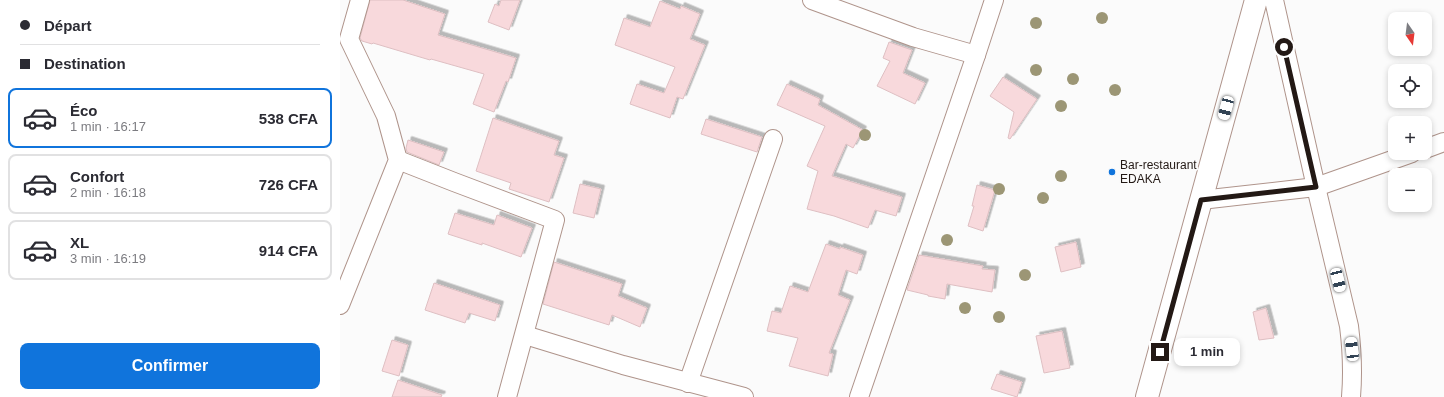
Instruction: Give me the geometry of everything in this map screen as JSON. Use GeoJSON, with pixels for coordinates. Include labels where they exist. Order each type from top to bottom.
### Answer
{"type":"FeatureCollection","features":[{"type":"Feature","properties":{"kind":"street"},"geometry":{"type":"LineString","coordinates":[[340,305],[347,265],[398,160],[386,116],[349,39],[360,0]]}},
{"type":"Feature","properties":{"kind":"street"},"geometry":{"type":"LineString","coordinates":[[812,0],[913,36],[976,55]]}},
{"type":"Feature","properties":{"kind":"street"},"geometry":{"type":"LineString","coordinates":[[859,397],[994,0]]}},
{"type":"Feature","properties":{"kind":"street"},"geometry":{"type":"LineString","coordinates":[[1147,397],[1256,0]]}},
{"type":"Feature","properties":{"kind":"street"},"geometry":{"type":"LineString","coordinates":[[1274,0],[1316,187],[1350,326],[1353,370],[1351,397]]}},
{"type":"Feature","properties":{"kind":"street"},"geometry":{"type":"LineString","coordinates":[[688,383],[773,139]]}},
{"type":"Feature","properties":{"kind":"street"},"geometry":{"type":"LineString","coordinates":[[1432,146],[1444,142]]}},
{"type":"Feature","properties":{"kind":"street"},"geometry":{"type":"LineString","coordinates":[[398,160],[555,220],[507,397]]}},
{"type":"Feature","properties":{"kind":"street"},"geometry":{"type":"LineString","coordinates":[[1201,200],[1316,187],[1392,160]]}},
{"type":"Feature","properties":{"kind":"street"},"geometry":{"type":"LineString","coordinates":[[525,335],[623,365],[744,397]]}},
{"type":"Feature","properties":{"kind":"building"},"geometry":{"type":"Polygon","coordinates":[[[370,0],[403,0],[445,14],[438,35],[516,58],[508,82],[506,81],[494,112],[473,104],[484,74],[362,41],[360,38],[370,0]]]}},
{"type":"Feature","properties":{"kind":"building"},"geometry":{"type":"Polygon","coordinates":[[[501,0],[520,0],[509,30],[488,22],[495,4],[499,6],[501,0]]]}},
{"type":"Feature","properties":{"kind":"building"},"geometry":{"type":"Polygon","coordinates":[[[660,1],[680,9],[681,6],[700,14],[690,39],[705,45],[683,99],[677,97],[670,118],[630,104],[637,84],[664,93],[675,67],[615,45],[624,18],[650,27],[660,1]]]}},
{"type":"Feature","properties":{"kind":"building"},"geometry":{"type":"Polygon","coordinates":[[[889,42],[912,50],[903,73],[925,83],[915,104],[877,86],[890,61],[883,58],[889,42]]]}},
{"type":"Feature","properties":{"kind":"building"},"geometry":{"type":"Polygon","coordinates":[[[1003,77],[1037,99],[1010,139],[1008,138],[1014,112],[990,96],[1003,77]]]}},
{"type":"Feature","properties":{"kind":"building"},"geometry":{"type":"Polygon","coordinates":[[[787,84],[820,99],[818,105],[863,130],[853,148],[846,144],[832,176],[902,197],[896,216],[875,210],[868,228],[834,216],[807,209],[818,171],[807,166],[825,126],[777,105],[787,84]]]}},
{"type":"Feature","properties":{"kind":"building"},"geometry":{"type":"Polygon","coordinates":[[[493,118],[559,141],[554,155],[564,158],[549,202],[509,189],[511,183],[476,171],[493,118]]]}},
{"type":"Feature","properties":{"kind":"building"},"geometry":{"type":"Polygon","coordinates":[[[706,119],[762,137],[757,152],[701,134],[706,119]]]}},
{"type":"Feature","properties":{"kind":"building"},"geometry":{"type":"Polygon","coordinates":[[[408,140],[444,152],[439,165],[407,152],[406,148],[408,140]]]}},
{"type":"Feature","properties":{"kind":"building"},"geometry":{"type":"Polygon","coordinates":[[[580,184],[601,189],[594,218],[573,213],[580,184]]]}},
{"type":"Feature","properties":{"kind":"building"},"geometry":{"type":"Polygon","coordinates":[[[977,185],[995,190],[983,231],[968,226],[974,206],[972,206],[977,185]]]}},
{"type":"Feature","properties":{"kind":"building"},"geometry":{"type":"Polygon","coordinates":[[[455,213],[494,225],[497,215],[532,228],[521,257],[482,243],[482,245],[448,234],[455,213]]]}},
{"type":"Feature","properties":{"kind":"building"},"geometry":{"type":"Polygon","coordinates":[[[1076,242],[1081,267],[1061,272],[1055,247],[1076,242]]]}},
{"type":"Feature","properties":{"kind":"building"},"geometry":{"type":"Polygon","coordinates":[[[826,244],[863,255],[857,274],[846,270],[838,295],[850,300],[829,353],[833,354],[828,376],[789,366],[798,338],[767,331],[772,311],[781,313],[790,286],[808,292],[826,244]]]}},
{"type":"Feature","properties":{"kind":"building"},"geometry":{"type":"Polygon","coordinates":[[[919,255],[983,266],[982,269],[995,270],[992,292],[947,284],[945,299],[907,290],[919,255]]]}},
{"type":"Feature","properties":{"kind":"building"},"geometry":{"type":"Polygon","coordinates":[[[554,262],[622,284],[618,296],[647,308],[640,327],[612,315],[609,325],[543,304],[554,262]]]}},
{"type":"Feature","properties":{"kind":"building"},"geometry":{"type":"Polygon","coordinates":[[[434,283],[500,305],[495,321],[469,313],[465,323],[425,310],[434,283]]]}},
{"type":"Feature","properties":{"kind":"building"},"geometry":{"type":"Polygon","coordinates":[[[1266,308],[1274,338],[1259,340],[1253,312],[1266,308]]]}},
{"type":"Feature","properties":{"kind":"building"},"geometry":{"type":"Polygon","coordinates":[[[1062,331],[1070,368],[1044,373],[1036,336],[1062,331]]]}},
{"type":"Feature","properties":{"kind":"building"},"geometry":{"type":"Polygon","coordinates":[[[392,340],[408,345],[399,376],[382,371],[392,340]]]}},
{"type":"Feature","properties":{"kind":"building"},"geometry":{"type":"Polygon","coordinates":[[[997,374],[1022,382],[1017,397],[991,389],[997,374]]]}},
{"type":"Feature","properties":{"kind":"building"},"geometry":{"type":"Polygon","coordinates":[[[398,380],[442,395],[441,397],[392,397],[398,380]]]}},
{"type":"Feature","properties":{"kind":"place","name":"Bar-restaurant EDAKA"},"geometry":{"type":"Point","coordinates":[1112,172]}},
{"type":"Feature","properties":{"kind":"route"},"geometry":{"type":"LineString","coordinates":[[1160,352],[1201,200],[1316,187],[1284,47]]}}]}
